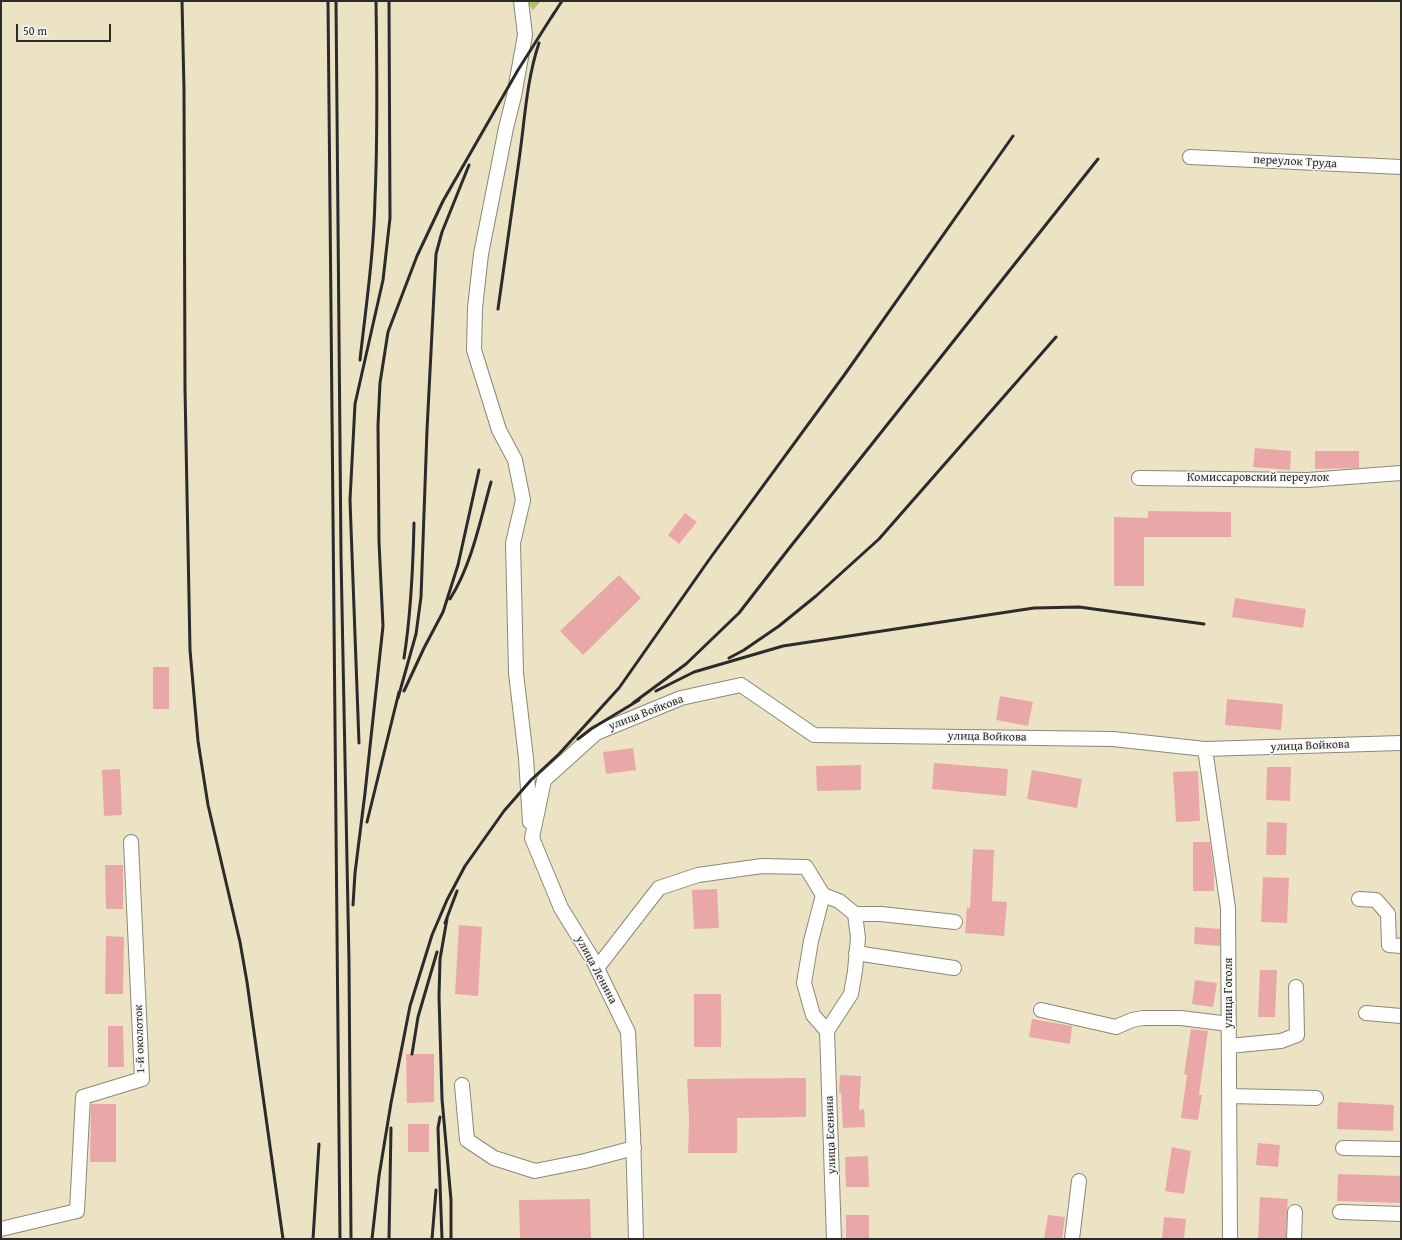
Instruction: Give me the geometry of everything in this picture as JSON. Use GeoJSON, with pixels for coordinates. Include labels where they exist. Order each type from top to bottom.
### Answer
{"type":"FeatureCollection","features":[{"type":"Feature","properties":{"kind":"street","name":"улица Ленина"},"geometry":{"type":"LineString","coordinates":[[521,1],[525,35],[514,96],[506,128],[481,254],[475,308],[474,350],[499,430],[515,460],[523,500],[513,543],[516,673],[526,758],[532,838],[561,908],[596,968],[628,1032],[634,1148],[636,1239]]}},
{"type":"Feature","properties":{"kind":"street","name":"переулок Труда"},"geometry":{"type":"LineString","coordinates":[[1190,156],[1401,167]]}},
{"type":"Feature","properties":{"kind":"street","name":"Комиссаровский переулок"},"geometry":{"type":"LineString","coordinates":[[1139,478],[1308,480],[1401,473]]}},
{"type":"Feature","properties":{"kind":"street","name":"улица Войкова"},"geometry":{"type":"LineString","coordinates":[[532,838],[544,780],[596,733],[681,698],[741,685],[814,735],[1112,739],[1206,749],[1401,743]]}},
{"type":"Feature","properties":{"kind":"street","name":"улица Гоголя"},"geometry":{"type":"LineString","coordinates":[[1206,749],[1228,908],[1230,1239]]}},
{"type":"Feature","properties":{"kind":"street","name":"1-й околоток"},"geometry":{"type":"LineString","coordinates":[[1,1228],[77,1211],[82,1097],[142,1079],[131,842]]}},
{"type":"Feature","properties":{"kind":"street"},"geometry":{"type":"LineString","coordinates":[[596,968],[659,888],[698,875],[762,866],[806,867],[823,895],[839,901],[855,914],[880,914],[955,922]]}},
{"type":"Feature","properties":{"kind":"street"},"geometry":{"type":"LineString","coordinates":[[823,895],[811,941],[804,983],[813,1015],[827,1030],[850,994],[855,972],[858,938],[855,914]]}},
{"type":"Feature","properties":{"kind":"street"},"geometry":{"type":"LineString","coordinates":[[1359,899],[1376,900],[1388,914],[1389,945],[1401,946]]}},
{"type":"Feature","properties":{"kind":"street"},"geometry":{"type":"LineString","coordinates":[[856,953],[954,968]]}},
{"type":"Feature","properties":{"kind":"street"},"geometry":{"type":"LineString","coordinates":[[1229,1046],[1281,1040],[1297,1035],[1296,987]]}},
{"type":"Feature","properties":{"kind":"street"},"geometry":{"type":"LineString","coordinates":[[1041,1010],[1116,1027],[1132,1020],[1143,1018],[1181,1018],[1229,1024]]}},
{"type":"Feature","properties":{"kind":"street"},"geometry":{"type":"LineString","coordinates":[[1366,1013],[1401,1016]]}},
{"type":"Feature","properties":{"kind":"street","name":"улица Есенина"},"geometry":{"type":"LineString","coordinates":[[827,1030],[834,1239]]}},
{"type":"Feature","properties":{"kind":"street"},"geometry":{"type":"LineString","coordinates":[[462,1085],[467,1140],[494,1158],[534,1171],[585,1161],[634,1148]]}},
{"type":"Feature","properties":{"kind":"street"},"geometry":{"type":"LineString","coordinates":[[1229,1096],[1316,1098]]}},
{"type":"Feature","properties":{"kind":"street"},"geometry":{"type":"LineString","coordinates":[[1343,1148],[1401,1149]]}},
{"type":"Feature","properties":{"kind":"street"},"geometry":{"type":"LineString","coordinates":[[1072,1239],[1079,1181]]}},
{"type":"Feature","properties":{"kind":"street"},"geometry":{"type":"LineString","coordinates":[[1294,1239],[1295,1212]]}},
{"type":"Feature","properties":{"kind":"street"},"geometry":{"type":"LineString","coordinates":[[1340,1212],[1401,1214]]}},
{"type":"Feature","properties":{"kind":"green space"},"geometry":{"type":"Polygon","coordinates":[[[525,1],[541,1],[533,10],[525,1]]]}},
{"type":"Feature","properties":{"kind":"building"},"geometry":{"type":"Polygon","coordinates":[[[1255,448],[1291,451],[1290,470],[1253,467],[1255,448]]]}},
{"type":"Feature","properties":{"kind":"building"},"geometry":{"type":"Polygon","coordinates":[[[1315,451],[1359,451],[1359,468],[1315,469],[1315,451]]]}},
{"type":"Feature","properties":{"kind":"building"},"geometry":{"type":"Polygon","coordinates":[[[1148,511],[1231,512],[1231,537],[1144,537],[1144,586],[1114,586],[1114,517],[1148,518],[1148,511]]]}},
{"type":"Feature","properties":{"kind":"building"},"geometry":{"type":"Polygon","coordinates":[[[685,513],[697,522],[679,544],[668,535],[685,513]]]}},
{"type":"Feature","properties":{"kind":"building"},"geometry":{"type":"Polygon","coordinates":[[[619,575],[641,598],[583,655],[560,631],[619,575]]]}},
{"type":"Feature","properties":{"kind":"building"},"geometry":{"type":"Polygon","coordinates":[[[1235,598],[1306,609],[1303,628],[1232,617],[1235,598]]]}},
{"type":"Feature","properties":{"kind":"building"},"geometry":{"type":"Polygon","coordinates":[[[153,667],[169,667],[169,709],[153,709],[153,667]]]}},
{"type":"Feature","properties":{"kind":"building"},"geometry":{"type":"Polygon","coordinates":[[[1000,696],[1033,702],[1028,726],[996,720],[1000,696]]]}},
{"type":"Feature","properties":{"kind":"building"},"geometry":{"type":"Polygon","coordinates":[[[1227,699],[1283,704],[1281,730],[1225,725],[1227,699]]]}},
{"type":"Feature","properties":{"kind":"building"},"geometry":{"type":"Polygon","coordinates":[[[633,748],[636,770],[606,774],[603,752],[633,748]]]}},
{"type":"Feature","properties":{"kind":"building"},"geometry":{"type":"Polygon","coordinates":[[[934,763],[1008,769],[1006,796],[932,789],[934,763]]]}},
{"type":"Feature","properties":{"kind":"building"},"geometry":{"type":"Polygon","coordinates":[[[861,765],[861,790],[817,791],[816,766],[861,765]]]}},
{"type":"Feature","properties":{"kind":"building"},"geometry":{"type":"Polygon","coordinates":[[[1267,767],[1291,767],[1290,801],[1266,800],[1267,767]]]}},
{"type":"Feature","properties":{"kind":"building"},"geometry":{"type":"Polygon","coordinates":[[[120,769],[122,815],[104,816],[102,770],[120,769]]]}},
{"type":"Feature","properties":{"kind":"building"},"geometry":{"type":"Polygon","coordinates":[[[1032,770],[1082,779],[1077,808],[1027,799],[1032,770]]]}},
{"type":"Feature","properties":{"kind":"building"},"geometry":{"type":"Polygon","coordinates":[[[1198,771],[1200,821],[1176,822],[1173,772],[1198,771]]]}},
{"type":"Feature","properties":{"kind":"building"},"geometry":{"type":"Polygon","coordinates":[[[1267,822],[1287,823],[1286,855],[1266,855],[1267,822]]]}},
{"type":"Feature","properties":{"kind":"building"},"geometry":{"type":"Polygon","coordinates":[[[1193,842],[1210,842],[1214,873],[1214,891],[1193,891],[1193,842]]]}},
{"type":"Feature","properties":{"kind":"building"},"geometry":{"type":"Polygon","coordinates":[[[973,849],[994,850],[992,901],[1007,902],[1004,936],[965,933],[967,907],[970,908],[973,849]]]}},
{"type":"Feature","properties":{"kind":"building"},"geometry":{"type":"Polygon","coordinates":[[[105,865],[123,865],[123,909],[106,909],[105,865]]]}},
{"type":"Feature","properties":{"kind":"building"},"geometry":{"type":"Polygon","coordinates":[[[1263,877],[1289,878],[1287,923],[1261,922],[1263,877]]]}},
{"type":"Feature","properties":{"kind":"building"},"geometry":{"type":"Polygon","coordinates":[[[717,889],[719,928],[694,929],[692,890],[717,889]]]}},
{"type":"Feature","properties":{"kind":"building"},"geometry":{"type":"Polygon","coordinates":[[[459,925],[482,927],[478,996],[455,994],[459,925]]]}},
{"type":"Feature","properties":{"kind":"building"},"geometry":{"type":"Polygon","coordinates":[[[1195,927],[1220,929],[1220,946],[1194,944],[1195,927]]]}},
{"type":"Feature","properties":{"kind":"building"},"geometry":{"type":"Polygon","coordinates":[[[106,936],[124,937],[123,994],[105,994],[106,936]]]}},
{"type":"Feature","properties":{"kind":"building"},"geometry":{"type":"Polygon","coordinates":[[[1260,970],[1277,970],[1275,1017],[1258,1017],[1260,970]]]}},
{"type":"Feature","properties":{"kind":"building"},"geometry":{"type":"Polygon","coordinates":[[[1195,980],[1217,983],[1213,1007],[1192,1004],[1195,980]]]}},
{"type":"Feature","properties":{"kind":"building"},"geometry":{"type":"Polygon","coordinates":[[[694,994],[721,994],[721,1047],[694,1047],[694,994]]]}},
{"type":"Feature","properties":{"kind":"building"},"geometry":{"type":"Polygon","coordinates":[[[1032,1019],[1072,1026],[1070,1044],[1029,1037],[1032,1019]]]}},
{"type":"Feature","properties":{"kind":"building"},"geometry":{"type":"Polygon","coordinates":[[[108,1026],[123,1026],[124,1067],[108,1067],[108,1026]]]}},
{"type":"Feature","properties":{"kind":"building"},"geometry":{"type":"Polygon","coordinates":[[[1191,1029],[1208,1031],[1199,1095],[1202,1095],[1198,1120],[1181,1118],[1187,1075],[1184,1074],[1191,1029]]]}},
{"type":"Feature","properties":{"kind":"building"},"geometry":{"type":"Polygon","coordinates":[[[406,1054],[434,1054],[434,1102],[407,1103],[406,1054]]]}},
{"type":"Feature","properties":{"kind":"building"},"geometry":{"type":"Polygon","coordinates":[[[840,1075],[861,1076],[859,1110],[864,1109],[865,1127],[843,1128],[841,1093],[839,1093],[840,1075]]]}},
{"type":"Feature","properties":{"kind":"building"},"geometry":{"type":"Polygon","coordinates":[[[806,1078],[806,1117],[737,1118],[737,1153],[688,1153],[689,1119],[687,1079],[806,1078]]]}},
{"type":"Feature","properties":{"kind":"building"},"geometry":{"type":"Polygon","coordinates":[[[1338,1102],[1394,1105],[1393,1131],[1337,1129],[1338,1102]]]}},
{"type":"Feature","properties":{"kind":"building"},"geometry":{"type":"Polygon","coordinates":[[[91,1104],[116,1104],[116,1162],[90,1162],[91,1104]]]}},
{"type":"Feature","properties":{"kind":"building"},"geometry":{"type":"Polygon","coordinates":[[[408,1124],[429,1124],[429,1152],[408,1152],[408,1124]]]}},
{"type":"Feature","properties":{"kind":"building"},"geometry":{"type":"Polygon","coordinates":[[[1258,1143],[1280,1145],[1278,1167],[1256,1165],[1258,1143]]]}},
{"type":"Feature","properties":{"kind":"building"},"geometry":{"type":"Polygon","coordinates":[[[1172,1147],[1191,1151],[1184,1194],[1165,1191],[1172,1147]]]}},
{"type":"Feature","properties":{"kind":"building"},"geometry":{"type":"Polygon","coordinates":[[[868,1156],[869,1187],[846,1187],[845,1157],[868,1156]]]}},
{"type":"Feature","properties":{"kind":"building"},"geometry":{"type":"Polygon","coordinates":[[[1338,1174],[1401,1176],[1401,1203],[1337,1201],[1338,1174]]]}},
{"type":"Feature","properties":{"kind":"building"},"geometry":{"type":"Polygon","coordinates":[[[1260,1197],[1288,1199],[1286,1239],[1258,1239],[1260,1197]]]}},
{"type":"Feature","properties":{"kind":"building"},"geometry":{"type":"Polygon","coordinates":[[[590,1199],[591,1239],[520,1239],[519,1200],[590,1199]]]}},
{"type":"Feature","properties":{"kind":"building"},"geometry":{"type":"Polygon","coordinates":[[[846,1215],[869,1215],[869,1239],[846,1239],[846,1215]]]}},
{"type":"Feature","properties":{"kind":"building"},"geometry":{"type":"Polygon","coordinates":[[[1048,1215],[1065,1217],[1062,1239],[1044,1239],[1048,1215]]]}},
{"type":"Feature","properties":{"kind":"building"},"geometry":{"type":"Polygon","coordinates":[[[1164,1217],[1186,1219],[1184,1239],[1162,1239],[1164,1217]]]}},
{"type":"Feature","properties":{"kind":"railway"},"geometry":{"type":"LineString","coordinates":[[182,1],[184,90],[185,389],[190,650],[198,741],[208,805],[240,942],[247,982],[283,1239]]}},
{"type":"Feature","properties":{"kind":"railway"},"geometry":{"type":"LineString","coordinates":[[328,1],[340,1239]]}},
{"type":"Feature","properties":{"kind":"railway"},"geometry":{"type":"LineString","coordinates":[[336,1],[341,556],[349,962],[351,1239]]}},
{"type":"Feature","properties":{"kind":"railway"},"geometry":{"type":"LineString","coordinates":[[360,360],[374,218],[377,124],[376,1]]}},
{"type":"Feature","properties":{"kind":"railway"},"geometry":{"type":"LineString","coordinates":[[359,743],[350,500],[355,404],[383,280],[390,218],[389,1]]}},
{"type":"Feature","properties":{"kind":"railway"},"geometry":{"type":"LineString","coordinates":[[551,18],[562,1]]}},
{"type":"Feature","properties":{"kind":"railway"},"geometry":{"type":"LineString","coordinates":[[353,905],[355,873],[383,626],[379,542],[378,425],[380,383],[388,332],[417,256],[443,201],[518,70],[554,13]]}},
{"type":"Feature","properties":{"kind":"railway"},"geometry":{"type":"LineString","coordinates":[[498,309],[527,98],[539,43]]}},
{"type":"Feature","properties":{"kind":"railway"},"geometry":{"type":"LineString","coordinates":[[372,1239],[379,1176],[391,1103],[410,1006],[432,935],[447,900],[465,866],[504,811],[531,780],[559,754],[619,688],[711,557],[845,374],[1013,136]]}},
{"type":"Feature","properties":{"kind":"railway"},"geometry":{"type":"LineString","coordinates":[[633,703],[686,664],[739,613],[1098,159]]}},
{"type":"Feature","properties":{"kind":"railway"},"geometry":{"type":"LineString","coordinates":[[398,698],[416,634],[421,597],[427,430],[436,254],[442,232],[469,165]]}},
{"type":"Feature","properties":{"kind":"railway"},"geometry":{"type":"LineString","coordinates":[[729,658],[744,650],[779,626],[816,596],[879,539],[1056,337]]}},
{"type":"Feature","properties":{"kind":"railway"},"geometry":{"type":"LineString","coordinates":[[404,691],[443,612],[458,565],[479,470]]}},
{"type":"Feature","properties":{"kind":"railway"},"geometry":{"type":"LineString","coordinates":[[450,599],[458,586],[470,557],[491,482]]}},
{"type":"Feature","properties":{"kind":"railway"},"geometry":{"type":"LineString","coordinates":[[404,658],[411,591],[414,523]]}},
{"type":"Feature","properties":{"kind":"railway"},"geometry":{"type":"LineString","coordinates":[[656,691],[694,672],[783,646],[1034,608],[1079,607],[1204,624]]}},
{"type":"Feature","properties":{"kind":"railway"},"geometry":{"type":"LineString","coordinates":[[367,822],[399,692]]}},
{"type":"Feature","properties":{"kind":"railway"},"geometry":{"type":"LineString","coordinates":[[578,739],[591,729],[639,700]]}},
{"type":"Feature","properties":{"kind":"railway"},"geometry":{"type":"LineString","coordinates":[[445,923],[457,891]]}},
{"type":"Feature","properties":{"kind":"railway"},"geometry":{"type":"LineString","coordinates":[[447,919],[440,959],[439,997],[442,1099],[451,1200],[451,1239]]}},
{"type":"Feature","properties":{"kind":"railway"},"geometry":{"type":"LineString","coordinates":[[412,1054],[418,1017],[437,952]]}},
{"type":"Feature","properties":{"kind":"railway"},"geometry":{"type":"LineString","coordinates":[[440,1117],[438,1128],[442,1239]]}},
{"type":"Feature","properties":{"kind":"railway"},"geometry":{"type":"LineString","coordinates":[[389,1239],[391,1128]]}},
{"type":"Feature","properties":{"kind":"railway"},"geometry":{"type":"LineString","coordinates":[[313,1239],[319,1144]]}},
{"type":"Feature","properties":{"kind":"railway"},"geometry":{"type":"LineString","coordinates":[[432,1239],[436,1190]]}}]}
